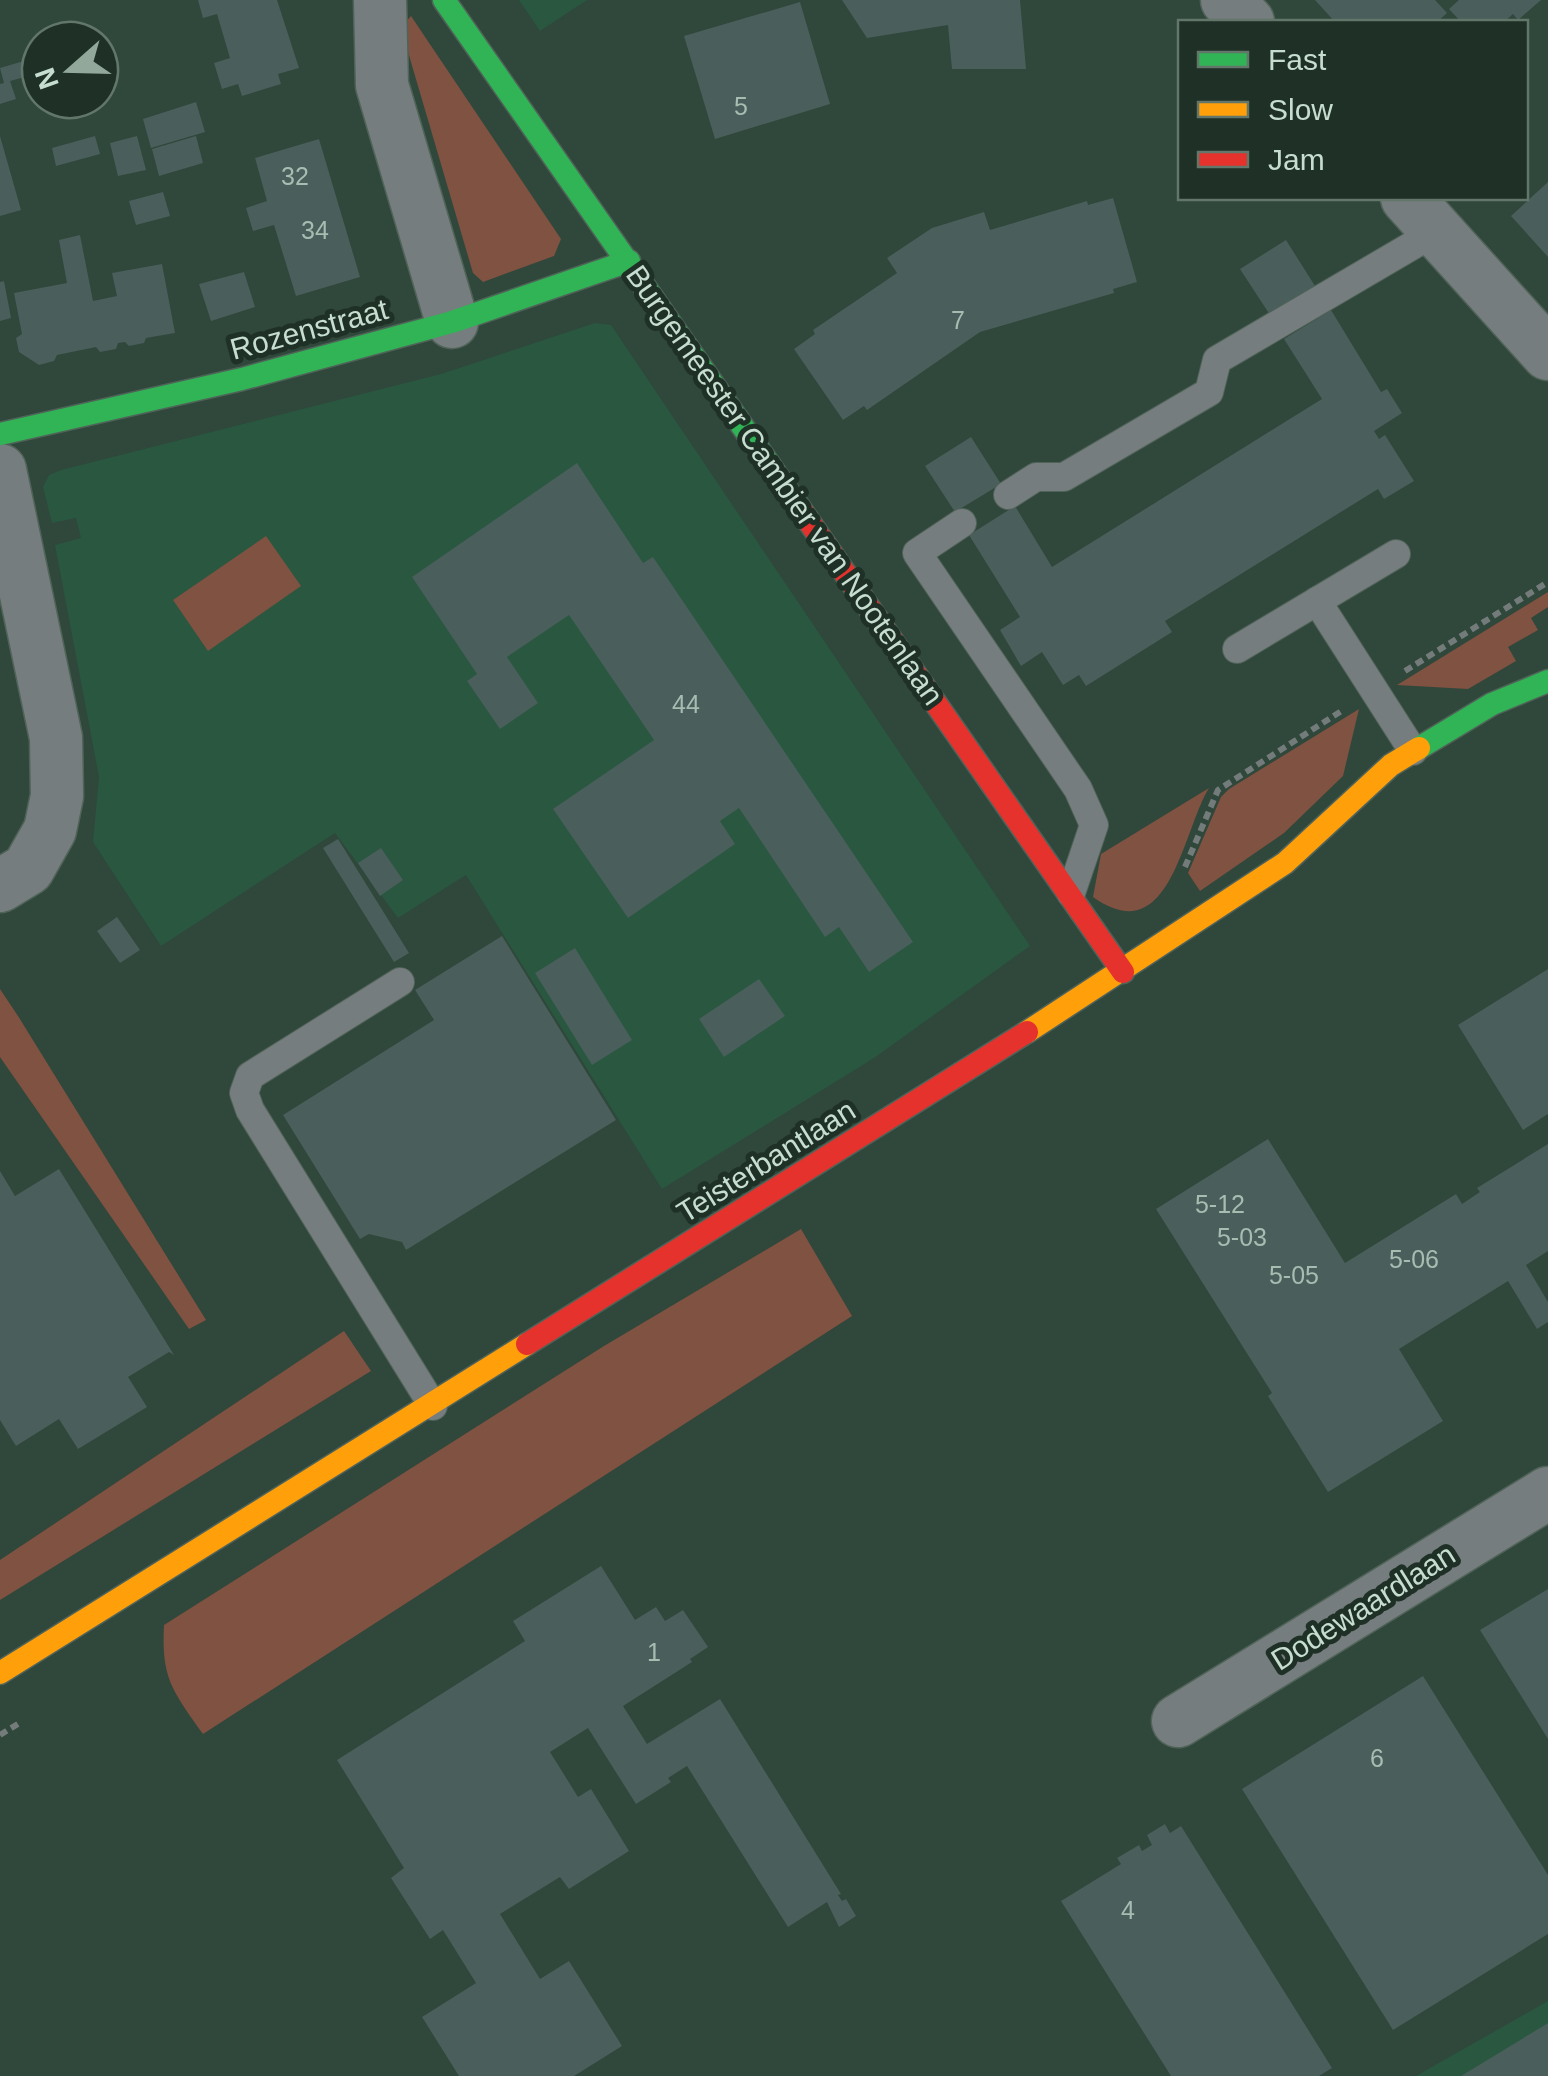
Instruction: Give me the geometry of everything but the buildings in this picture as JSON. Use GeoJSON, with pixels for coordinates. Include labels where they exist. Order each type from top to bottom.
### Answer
{"type":"FeatureCollection","features":[{"type":"Feature","properties":{"kind":"street"},"geometry":{"type":"LineString","coordinates":[[380,0],[382,85],[452,322]]}},
{"type":"Feature","properties":{"kind":"street","name":"Burgemeester Cambier van Nootenlaan"},"geometry":{"type":"LineString","coordinates":[[444,0],[1123,972]]}},
{"type":"Feature","properties":{"kind":"street"},"geometry":{"type":"LineString","coordinates":[[1227,0],[1246,20]]}},
{"type":"Feature","properties":{"kind":"street"},"geometry":{"type":"LineString","coordinates":[[1422,214],[1548,354]]}},
{"type":"Feature","properties":{"kind":"street","name":"Rozenstraat"},"geometry":{"type":"LineString","coordinates":[[0,434],[242,379],[452,322],[629,262]]}},
{"type":"Feature","properties":{"kind":"street"},"geometry":{"type":"LineString","coordinates":[[0,470],[28,589],[56,738],[57,796],[50,830],[28,869],[0,886]]}},
{"type":"Feature","properties":{"kind":"street","name":"Teisterbantlaan"},"geometry":{"type":"LineString","coordinates":[[0,1673],[1123,972],[1285,864],[1390,764],[1492,704],[1548,681]]}},
{"type":"Feature","properties":{"kind":"street","name":"Dodewaardlaan"},"geometry":{"type":"LineString","coordinates":[[1178,1722],[1548,1492]]}},
{"type":"Feature","properties":{"kind":"lane"},"geometry":{"type":"LineString","coordinates":[[1008,495],[1036,477],[1064,477],[1209,392],[1218,360],[1422,214]]}},
{"type":"Feature","properties":{"kind":"lane"},"geometry":{"type":"LineString","coordinates":[[962,524],[918,552],[1078,788],[1094,825],[1071,893]]}},
{"type":"Feature","properties":{"kind":"lane"},"geometry":{"type":"LineString","coordinates":[[1237,649],[1396,554]]}},
{"type":"Feature","properties":{"kind":"lane"},"geometry":{"type":"LineString","coordinates":[[1317,601],[1414,751]]}},
{"type":"Feature","properties":{"kind":"lane"},"geometry":{"type":"LineString","coordinates":[[400,982],[250,1076],[244,1093],[250,1110],[433,1406]]}},
{"type":"Feature","properties":{"kind":"shaded area"},"geometry":{"type":"Polygon","coordinates":[[[519,0],[587,0],[540,31],[519,0]]]}},
{"type":"Feature","properties":{"kind":"shaded area"},"geometry":{"type":"Polygon","coordinates":[[[411,16],[561,239],[554,256],[483,282],[473,273],[403,35],[411,16]]]}},
{"type":"Feature","properties":{"kind":"shaded area"},"geometry":{"type":"Polygon","coordinates":[[[595,323],[611,325],[1030,946],[874,1058],[662,1189],[466,875],[398,918],[335,833],[161,946],[93,842],[99,777],[55,545],[81,538],[76,518],[52,523],[43,487],[49,475],[61,470],[441,374],[595,323]]]}},
{"type":"Feature","properties":{"kind":"shaded area"},"geometry":{"type":"Polygon","coordinates":[[[266,536],[301,586],[208,651],[173,600],[266,536]]]}},
{"type":"Feature","properties":{"kind":"shaded area"},"geometry":{"type":"Polygon","coordinates":[[[1548,592],[1548,607],[1531,618],[1538,630],[1508,647],[1516,661],[1468,689],[1397,685],[1548,592]]]}},
{"type":"Feature","properties":{"kind":"shaded area"},"geometry":{"type":"Polygon","coordinates":[[[1359,709],[1343,776],[1284,833],[1200,891],[1188,873],[1221,797],[1359,709]]]}},
{"type":"Feature","properties":{"kind":"shaded area"},"geometry":{"type":"Polygon","coordinates":[[[1209,788],[1170,880],[1156,898],[1140,909],[1119,910],[1093,897],[1101,854],[1209,788]]]}},
{"type":"Feature","properties":{"kind":"shaded area"},"geometry":{"type":"Polygon","coordinates":[[[0,989],[206,1320],[189,1329],[0,1057],[0,989]]]}},
{"type":"Feature","properties":{"kind":"shaded area"},"geometry":{"type":"Polygon","coordinates":[[[801,1229],[852,1316],[203,1734],[171,1684],[165,1659],[164,1625],[604,1346],[801,1229]]]}},
{"type":"Feature","properties":{"kind":"shaded area"},"geometry":{"type":"Polygon","coordinates":[[[344,1331],[371,1371],[0,1600],[0,1560],[344,1331]]]}},
{"type":"Feature","properties":{"kind":"shaded area"},"geometry":{"type":"Polygon","coordinates":[[[1548,2001],[1548,2076],[1416,2076],[1548,2001]]]}},
{"type":"Feature","properties":{"kind":"traffic: fast"},"geometry":{"type":"LineString","coordinates":[[444,0],[801,510]]}},
{"type":"Feature","properties":{"kind":"traffic: fast"},"geometry":{"type":"LineString","coordinates":[[0,434],[242,379],[452,322],[629,261]]}},
{"type":"Feature","properties":{"kind":"traffic: fast"},"geometry":{"type":"LineString","coordinates":[[1419,748],[1492,704],[1548,681]]}},
{"type":"Feature","properties":{"kind":"traffic: slow"},"geometry":{"type":"LineString","coordinates":[[1027,1032],[1285,863],[1391,765],[1419,748]]}},
{"type":"Feature","properties":{"kind":"traffic: slow"},"geometry":{"type":"LineString","coordinates":[[0,1673],[527,1344]]}},
{"type":"Feature","properties":{"kind":"traffic: jam"},"geometry":{"type":"LineString","coordinates":[[801,510],[1123,972]]}},
{"type":"Feature","properties":{"kind":"traffic: jam"},"geometry":{"type":"LineString","coordinates":[[527,1344],[1027,1032]]}}]}
